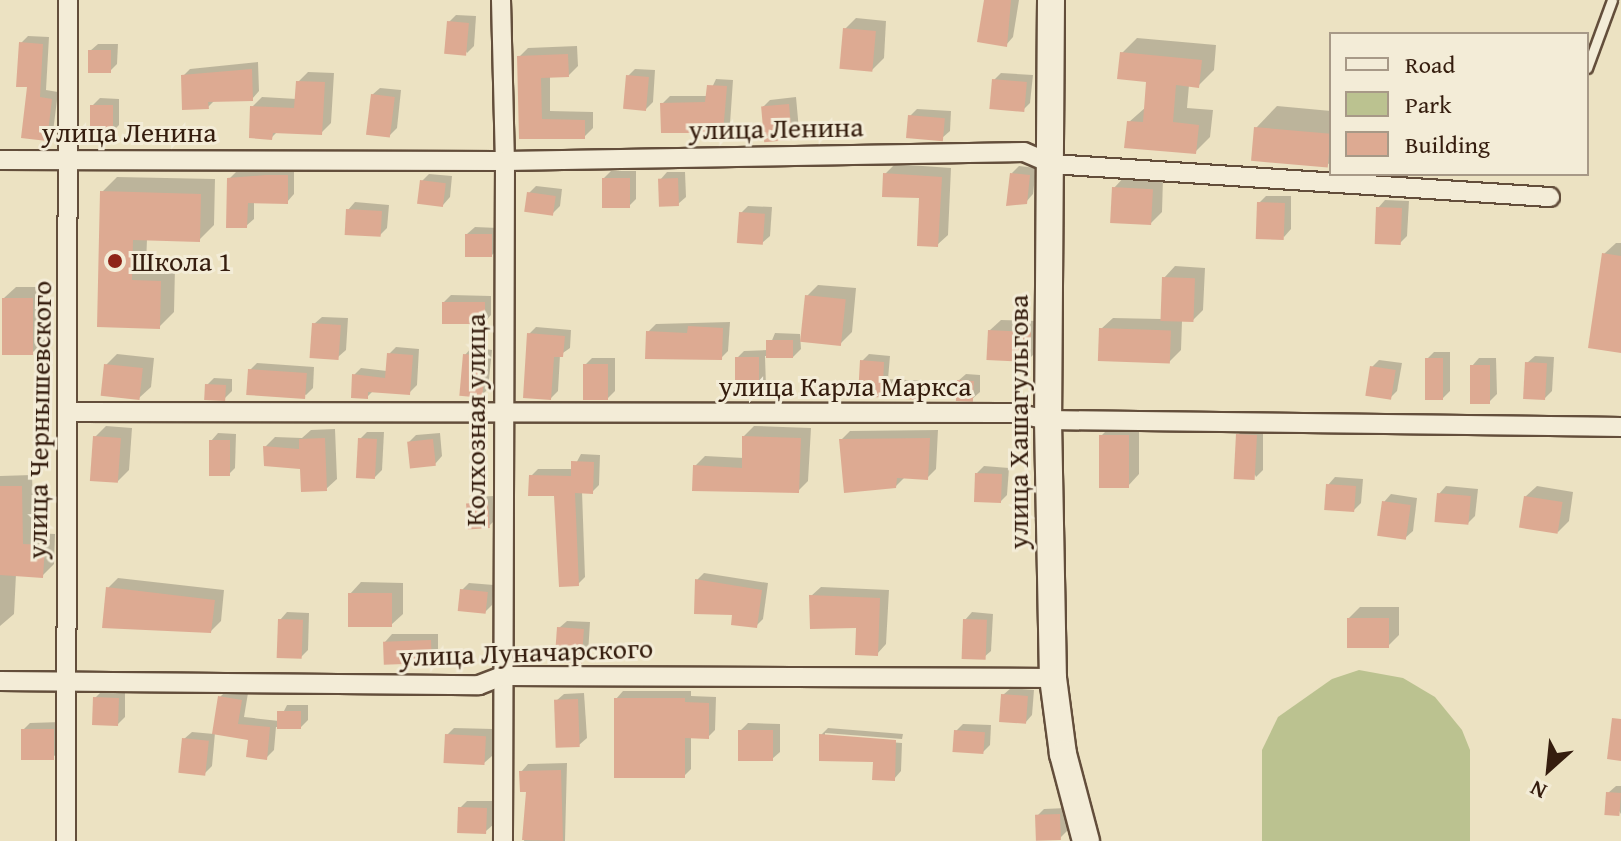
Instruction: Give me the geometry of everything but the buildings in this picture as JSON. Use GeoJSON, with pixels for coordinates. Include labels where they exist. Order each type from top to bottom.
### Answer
{"type":"FeatureCollection","features":[{"type":"Feature","properties":{"kind":"main road","name":"улица Хашагульгова"},"geometry":{"type":"LineString","coordinates":[[1051,0],[1048,420],[1053,678],[1063,754],[1086,841]]}},
{"type":"Feature","properties":{"kind":"street","name":"улица Чернышевского"},"geometry":{"type":"LineString","coordinates":[[66,841],[68,705],[63,681],[68,412],[68,0]]}},
{"type":"Feature","properties":{"kind":"street","name":"Колхозная улица"},"geometry":{"type":"LineString","coordinates":[[501,0],[505,161],[503,841]]}},
{"type":"Feature","properties":{"kind":"street","name":"улица Ленина"},"geometry":{"type":"LineString","coordinates":[[0,160],[505,161],[1024,152],[1052,164],[1550,197]]}},
{"type":"Feature","properties":{"kind":"street","name":"улица Карла Маркса"},"geometry":{"type":"LineString","coordinates":[[68,412],[502,415],[1015,413],[1048,420],[1621,427]]}},
{"type":"Feature","properties":{"kind":"street","name":"улица Луначарского"},"geometry":{"type":"LineString","coordinates":[[0,681],[479,685],[503,676],[1053,678]]}},
{"type":"Feature","properties":{"kind":"lane"},"geometry":{"type":"LineString","coordinates":[[1589,63],[1612,0]]}},
{"type":"Feature","properties":{"kind":"green space"},"geometry":{"type":"Polygon","coordinates":[[[1359,670],[1403,678],[1435,697],[1462,730],[1470,750],[1470,841],[1262,841],[1262,750],[1278,717],[1332,679],[1359,670]]]}},
{"type":"Feature","properties":{"kind":"place","name":"Школа 1"},"geometry":{"type":"Point","coordinates":[115,261]}}]}
